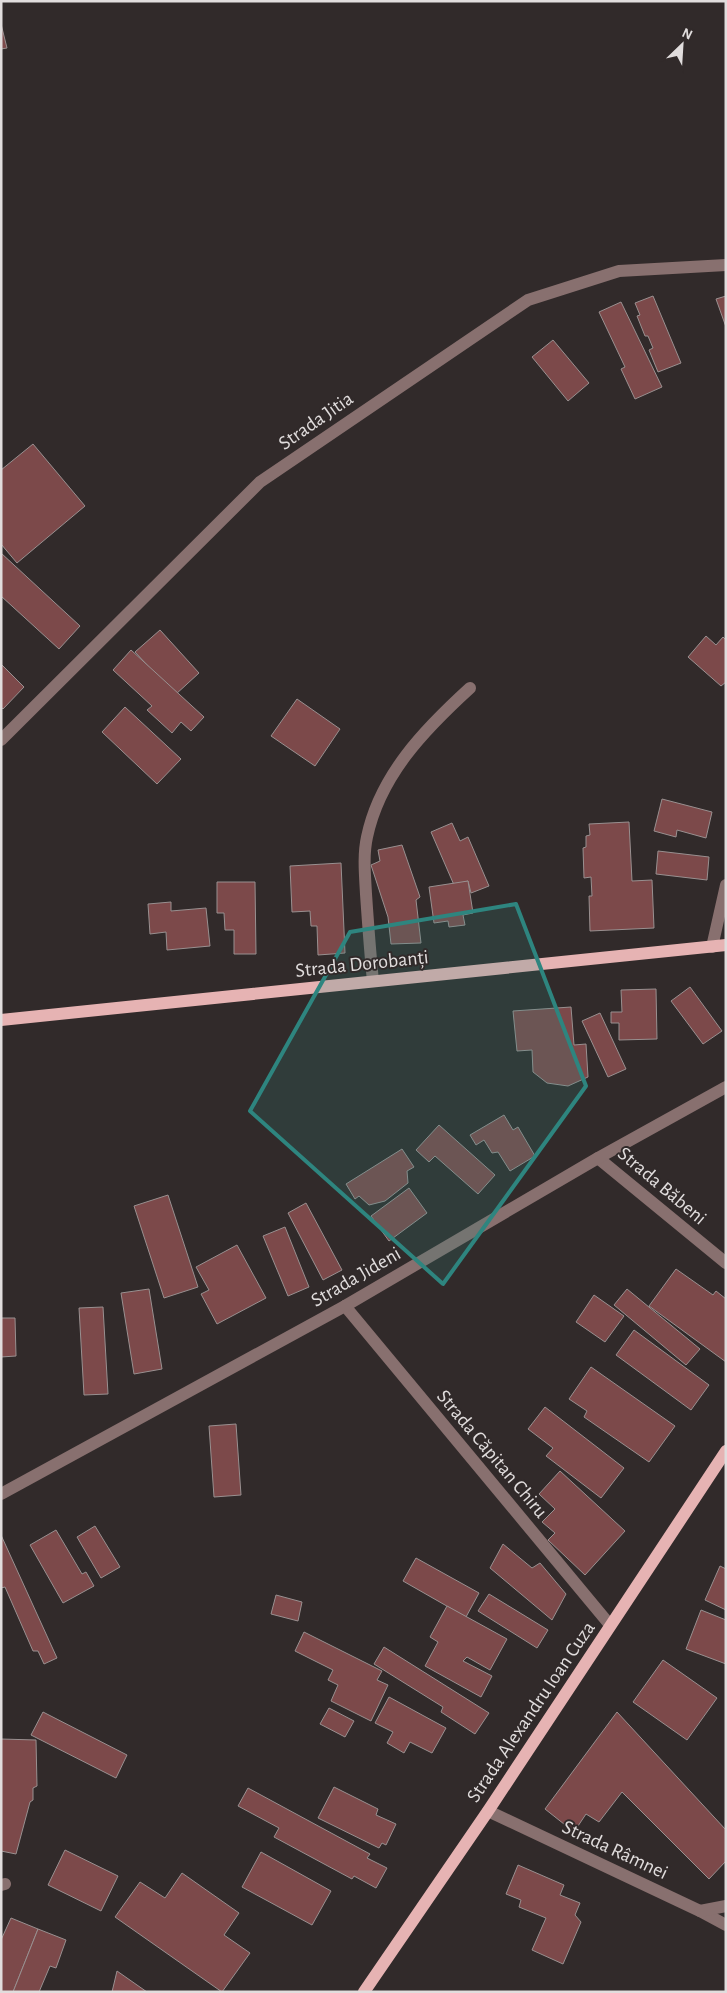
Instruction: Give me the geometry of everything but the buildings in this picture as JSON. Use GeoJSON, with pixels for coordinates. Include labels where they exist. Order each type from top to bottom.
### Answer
{"type":"FeatureCollection","features":[{"type":"Feature","properties":{"kind":"main road","name":"Strada Dorobanți"},"geometry":{"type":"LineString","coordinates":[[1,1020],[726,945]]}},
{"type":"Feature","properties":{"kind":"main road","name":"Strada Alexandru Ioan Cuza"},"geometry":{"type":"LineString","coordinates":[[364,1992],[488,1811],[726,1450]]}},
{"type":"Feature","properties":{"kind":"street","name":"Strada Jitia"},"geometry":{"type":"LineString","coordinates":[[1,740],[260,482],[528,300],[619,270],[726,264]]}},
{"type":"Feature","properties":{"kind":"street"},"geometry":{"type":"LineString","coordinates":[[374,982],[369,944],[365,857],[367,836],[387,784],[406,754],[439,717],[470,688]]}},
{"type":"Feature","properties":{"kind":"street"},"geometry":{"type":"LineString","coordinates":[[712,946],[726,885]]}},
{"type":"Feature","properties":{"kind":"street","name":"Strada Jideni"},"geometry":{"type":"LineString","coordinates":[[1,1494],[346,1306],[598,1158],[726,1087]]}},
{"type":"Feature","properties":{"kind":"street","name":"Strada Băbeni"},"geometry":{"type":"LineString","coordinates":[[598,1158],[726,1263]]}},
{"type":"Feature","properties":{"kind":"street","name":"Strada Căpitan Chiru"},"geometry":{"type":"LineString","coordinates":[[346,1306],[610,1626]]}},
{"type":"Feature","properties":{"kind":"street","name":"Strada Râmnei"},"geometry":{"type":"LineString","coordinates":[[488,1811],[726,1925]]}},
{"type":"Feature","properties":{"kind":"street"},"geometry":{"type":"LineString","coordinates":[[700,1911],[726,1906]]}},
{"type":"Feature","properties":{"kind":"highlighted area"},"geometry":{"type":"Polygon","coordinates":[[[516,904],[586,1086],[443,1284],[250,1111],[350,932],[516,904]]]}}]}
